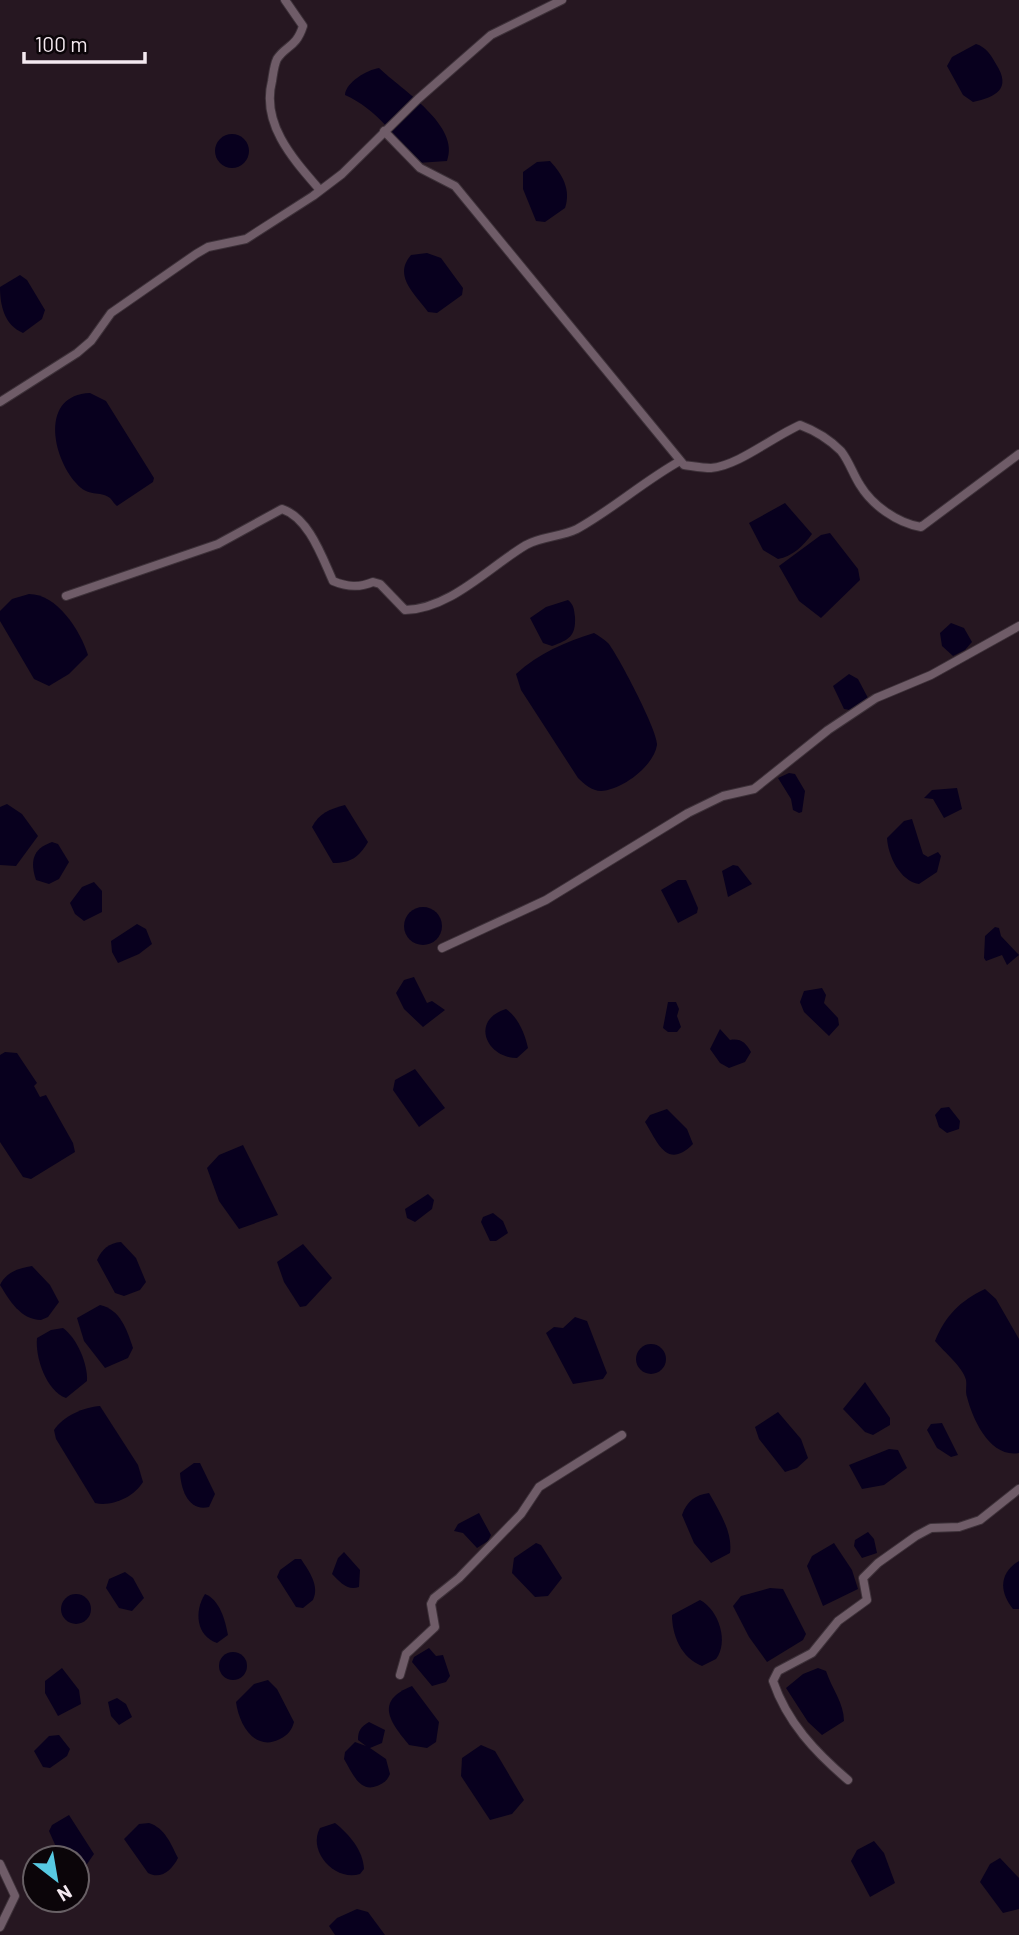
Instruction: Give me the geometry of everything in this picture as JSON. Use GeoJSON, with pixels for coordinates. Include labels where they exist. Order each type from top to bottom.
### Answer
{"type":"FeatureCollection","features":[{"type":"Feature","properties":{"kind":"street"},"geometry":{"type":"LineString","coordinates":[[285,0],[303,26],[298,41],[277,59],[269,92],[270,121],[300,167],[320,190]]}},
{"type":"Feature","properties":{"kind":"street"},"geometry":{"type":"LineString","coordinates":[[0,402],[77,353],[91,341],[111,313],[178,266],[208,247],[246,239],[320,190],[342,174],[418,99],[491,35],[562,0]]}},
{"type":"Feature","properties":{"kind":"street"},"geometry":{"type":"LineString","coordinates":[[384,131],[420,168],[455,186],[684,465],[713,468],[739,459],[775,436],[800,425],[818,432],[842,452],[861,487],[879,507],[908,525],[920,527],[1019,454]]}},
{"type":"Feature","properties":{"kind":"street"},"geometry":{"type":"LineString","coordinates":[[66,596],[218,544],[282,509],[295,516],[315,543],[333,581],[344,586],[364,586],[373,582],[380,584],[405,610],[414,610],[437,602],[465,587],[529,543],[573,531],[591,521],[641,484],[680,461]]}},
{"type":"Feature","properties":{"kind":"street"},"geometry":{"type":"LineString","coordinates":[[442,948],[546,900],[688,813],[723,796],[754,789],[828,730],[876,698],[931,675],[1019,626]]}},
{"type":"Feature","properties":{"kind":"street"},"geometry":{"type":"LineString","coordinates":[[400,1675],[406,1654],[436,1627],[431,1604],[433,1598],[459,1578],[521,1514],[539,1487],[622,1435]]}},
{"type":"Feature","properties":{"kind":"street"},"geometry":{"type":"LineString","coordinates":[[848,1780],[815,1753],[780,1703],[773,1681],[778,1671],[812,1653],[838,1621],[867,1600],[863,1578],[878,1563],[931,1528],[959,1527],[980,1520],[1019,1489]]}},
{"type":"Feature","properties":{"kind":"street"},"geometry":{"type":"LineString","coordinates":[[0,1864],[15,1896],[0,1927]]}},
{"type":"Feature","properties":{"kind":"shaded area"},"geometry":{"type":"Polygon","coordinates":[[[976,44],[990,55],[1001,73],[1002,86],[995,94],[973,102],[963,95],[947,66],[952,57],[976,44]]]}},
{"type":"Feature","properties":{"kind":"shaded area"},"geometry":{"type":"Polygon","coordinates":[[[379,68],[438,122],[446,135],[449,148],[447,161],[417,163],[376,116],[345,95],[346,90],[358,77],[379,68]]]}},
{"type":"Feature","properties":{"kind":"shaded area"},"geometry":{"type":"Polygon","coordinates":[[[232,134],[244,139],[249,151],[244,163],[232,168],[220,163],[215,151],[220,139],[232,134]]]}},
{"type":"Feature","properties":{"kind":"shaded area"},"geometry":{"type":"Polygon","coordinates":[[[550,161],[565,183],[567,201],[565,208],[545,222],[536,221],[523,189],[523,172],[537,162],[550,161]]]}},
{"type":"Feature","properties":{"kind":"shaded area"},"geometry":{"type":"Polygon","coordinates":[[[427,253],[441,258],[463,288],[462,295],[437,313],[428,312],[405,277],[404,270],[411,255],[427,253]]]}},
{"type":"Feature","properties":{"kind":"shaded area"},"geometry":{"type":"Polygon","coordinates":[[[20,275],[27,280],[45,310],[42,319],[23,333],[7,320],[0,294],[0,287],[20,275]]]}},
{"type":"Feature","properties":{"kind":"shaded area"},"geometry":{"type":"Polygon","coordinates":[[[90,393],[106,401],[154,478],[153,482],[117,506],[106,496],[80,488],[61,458],[57,443],[57,415],[63,404],[74,396],[90,393]]]}},
{"type":"Feature","properties":{"kind":"shaded area"},"geometry":{"type":"Polygon","coordinates":[[[785,503],[812,534],[797,550],[778,559],[763,550],[749,523],[785,503]]]}},
{"type":"Feature","properties":{"kind":"shaded area"},"geometry":{"type":"Polygon","coordinates":[[[830,533],[858,569],[860,580],[821,618],[799,601],[779,566],[821,535],[830,533]]]}},
{"type":"Feature","properties":{"kind":"shaded area"},"geometry":{"type":"Polygon","coordinates":[[[29,594],[49,600],[66,615],[88,655],[69,674],[49,686],[34,679],[0,621],[0,611],[12,599],[29,594]]]}},
{"type":"Feature","properties":{"kind":"shaded area"},"geometry":{"type":"Polygon","coordinates":[[[568,600],[573,605],[573,633],[552,646],[543,643],[530,618],[546,607],[568,600]]]}},
{"type":"Feature","properties":{"kind":"shaded area"},"geometry":{"type":"Polygon","coordinates":[[[951,623],[964,628],[972,642],[965,650],[953,656],[942,646],[940,633],[951,623]]]}},
{"type":"Feature","properties":{"kind":"shaded area"},"geometry":{"type":"Polygon","coordinates":[[[594,633],[608,643],[620,661],[645,710],[657,745],[650,761],[636,776],[609,790],[601,791],[591,788],[578,778],[521,690],[516,674],[553,649],[594,633]]]}},
{"type":"Feature","properties":{"kind":"shaded area"},"geometry":{"type":"Polygon","coordinates":[[[849,674],[858,679],[868,698],[850,710],[844,709],[833,686],[849,674]]]}},
{"type":"Feature","properties":{"kind":"shaded area"},"geometry":{"type":"Polygon","coordinates":[[[789,773],[795,774],[805,791],[802,812],[799,813],[793,810],[791,799],[778,778],[789,773]]]}},
{"type":"Feature","properties":{"kind":"shaded area"},"geometry":{"type":"Polygon","coordinates":[[[957,788],[962,809],[944,818],[933,799],[924,798],[932,790],[957,788]]]}},
{"type":"Feature","properties":{"kind":"shaded area"},"geometry":{"type":"Polygon","coordinates":[[[7,804],[22,814],[38,836],[16,866],[0,865],[0,807],[7,804]]]}},
{"type":"Feature","properties":{"kind":"shaded area"},"geometry":{"type":"Polygon","coordinates":[[[345,805],[368,842],[354,858],[333,863],[312,827],[326,812],[345,805]]]}},
{"type":"Feature","properties":{"kind":"shaded area"},"geometry":{"type":"Polygon","coordinates":[[[912,819],[923,854],[928,857],[938,852],[941,856],[937,872],[919,884],[906,878],[896,867],[887,838],[904,821],[912,819]]]}},
{"type":"Feature","properties":{"kind":"shaded area"},"geometry":{"type":"Polygon","coordinates":[[[52,842],[58,844],[69,862],[59,879],[49,884],[36,880],[33,862],[40,848],[52,842]]]}},
{"type":"Feature","properties":{"kind":"shaded area"},"geometry":{"type":"Polygon","coordinates":[[[733,865],[738,866],[752,884],[728,897],[722,871],[733,865]]]}},
{"type":"Feature","properties":{"kind":"shaded area"},"geometry":{"type":"Polygon","coordinates":[[[678,880],[686,880],[698,908],[697,913],[678,923],[661,890],[678,880]]]}},
{"type":"Feature","properties":{"kind":"shaded area"},"geometry":{"type":"Polygon","coordinates":[[[94,882],[102,891],[102,912],[84,921],[75,914],[70,903],[82,887],[94,882]]]}},
{"type":"Feature","properties":{"kind":"shaded area"},"geometry":{"type":"Polygon","coordinates":[[[423,907],[436,913],[442,926],[436,939],[423,945],[410,939],[404,926],[410,913],[423,907]]]}},
{"type":"Feature","properties":{"kind":"shaded area"},"geometry":{"type":"Polygon","coordinates":[[[137,924],[146,929],[152,944],[139,954],[118,963],[112,952],[111,941],[137,924]]]}},
{"type":"Feature","properties":{"kind":"shaded area"},"geometry":{"type":"Polygon","coordinates":[[[995,927],[999,928],[1001,936],[1019,955],[1007,965],[1002,955],[986,961],[984,958],[985,936],[995,927]]]}},
{"type":"Feature","properties":{"kind":"shaded area"},"geometry":{"type":"Polygon","coordinates":[[[414,977],[427,1003],[432,1001],[445,1010],[423,1027],[404,1009],[396,993],[404,980],[414,977]]]}},
{"type":"Feature","properties":{"kind":"shaded area"},"geometry":{"type":"Polygon","coordinates":[[[822,988],[826,995],[824,1003],[838,1018],[839,1025],[829,1036],[804,1012],[800,1002],[804,991],[822,988]]]}},
{"type":"Feature","properties":{"kind":"shaded area"},"geometry":{"type":"Polygon","coordinates":[[[668,1002],[676,1002],[679,1009],[677,1016],[681,1027],[677,1032],[668,1032],[663,1028],[668,1002]]]}},
{"type":"Feature","properties":{"kind":"shaded area"},"geometry":{"type":"Polygon","coordinates":[[[506,1009],[520,1026],[528,1048],[517,1058],[497,1052],[486,1038],[488,1021],[506,1009]]]}},
{"type":"Feature","properties":{"kind":"shaded area"},"geometry":{"type":"Polygon","coordinates":[[[720,1029],[730,1040],[743,1042],[747,1046],[751,1052],[745,1062],[729,1068],[720,1063],[710,1049],[720,1029]]]}},
{"type":"Feature","properties":{"kind":"shaded area"},"geometry":{"type":"Polygon","coordinates":[[[5,1052],[17,1053],[37,1083],[34,1086],[40,1097],[46,1095],[73,1143],[75,1152],[31,1179],[23,1177],[0,1142],[0,1055],[5,1052]]]}},
{"type":"Feature","properties":{"kind":"shaded area"},"geometry":{"type":"Polygon","coordinates":[[[415,1069],[445,1108],[419,1127],[393,1090],[395,1080],[415,1069]]]}},
{"type":"Feature","properties":{"kind":"shaded area"},"geometry":{"type":"Polygon","coordinates":[[[949,1107],[960,1121],[959,1129],[947,1133],[939,1127],[935,1115],[941,1108],[949,1107]]]}},
{"type":"Feature","properties":{"kind":"shaded area"},"geometry":{"type":"Polygon","coordinates":[[[667,1109],[687,1129],[693,1144],[676,1154],[664,1151],[645,1122],[650,1115],[667,1109]]]}},
{"type":"Feature","properties":{"kind":"shaded area"},"geometry":{"type":"Polygon","coordinates":[[[243,1145],[278,1215],[239,1229],[219,1201],[207,1168],[219,1155],[243,1145]]]}},
{"type":"Feature","properties":{"kind":"shaded area"},"geometry":{"type":"Polygon","coordinates":[[[428,1194],[434,1200],[432,1209],[415,1222],[407,1218],[405,1209],[428,1194]]]}},
{"type":"Feature","properties":{"kind":"shaded area"},"geometry":{"type":"Polygon","coordinates":[[[493,1213],[503,1221],[508,1233],[496,1241],[490,1241],[481,1222],[483,1217],[493,1213]]]}},
{"type":"Feature","properties":{"kind":"shaded area"},"geometry":{"type":"Polygon","coordinates":[[[121,1242],[136,1258],[146,1282],[140,1290],[124,1296],[115,1293],[97,1260],[106,1247],[121,1242]]]}},
{"type":"Feature","properties":{"kind":"shaded area"},"geometry":{"type":"Polygon","coordinates":[[[303,1244],[332,1278],[306,1306],[300,1307],[284,1282],[277,1262],[303,1244]]]}},
{"type":"Feature","properties":{"kind":"shaded area"},"geometry":{"type":"Polygon","coordinates":[[[32,1266],[50,1285],[59,1302],[48,1317],[41,1320],[22,1313],[0,1285],[13,1271],[32,1266]]]}},
{"type":"Feature","properties":{"kind":"shaded area"},"geometry":{"type":"Polygon","coordinates":[[[985,1289],[996,1299],[1019,1339],[1019,1453],[999,1450],[984,1436],[966,1395],[964,1375],[935,1341],[955,1310],[985,1289]]]}},
{"type":"Feature","properties":{"kind":"shaded area"},"geometry":{"type":"Polygon","coordinates":[[[100,1305],[118,1316],[133,1348],[128,1358],[105,1368],[84,1341],[77,1318],[100,1305]]]}},
{"type":"Feature","properties":{"kind":"shaded area"},"geometry":{"type":"Polygon","coordinates":[[[575,1317],[587,1321],[607,1373],[603,1379],[573,1384],[546,1333],[554,1327],[563,1328],[575,1317]]]}},
{"type":"Feature","properties":{"kind":"shaded area"},"geometry":{"type":"Polygon","coordinates":[[[63,1328],[77,1345],[87,1374],[87,1381],[66,1398],[48,1381],[40,1363],[37,1346],[37,1338],[51,1330],[63,1328]]]}},
{"type":"Feature","properties":{"kind":"shaded area"},"geometry":{"type":"Polygon","coordinates":[[[651,1344],[662,1348],[666,1359],[662,1370],[651,1374],[640,1370],[636,1359],[640,1348],[651,1344]]]}},
{"type":"Feature","properties":{"kind":"shaded area"},"geometry":{"type":"Polygon","coordinates":[[[865,1382],[890,1418],[890,1425],[873,1435],[865,1432],[843,1409],[865,1382]]]}},
{"type":"Feature","properties":{"kind":"shaded area"},"geometry":{"type":"Polygon","coordinates":[[[100,1406],[138,1465],[143,1482],[128,1496],[108,1504],[95,1503],[56,1439],[54,1430],[74,1413],[100,1406]]]}},
{"type":"Feature","properties":{"kind":"shaded area"},"geometry":{"type":"Polygon","coordinates":[[[778,1412],[801,1439],[808,1458],[797,1468],[785,1472],[759,1439],[755,1427],[778,1412]]]}},
{"type":"Feature","properties":{"kind":"shaded area"},"geometry":{"type":"Polygon","coordinates":[[[942,1423],[958,1455],[951,1457],[937,1448],[927,1430],[931,1424],[942,1423]]]}},
{"type":"Feature","properties":{"kind":"shaded area"},"geometry":{"type":"Polygon","coordinates":[[[889,1449],[898,1450],[907,1468],[884,1485],[862,1489],[849,1465],[889,1449]]]}},
{"type":"Feature","properties":{"kind":"shaded area"},"geometry":{"type":"Polygon","coordinates":[[[194,1463],[200,1463],[215,1494],[209,1507],[202,1508],[191,1503],[184,1492],[180,1473],[194,1463]]]}},
{"type":"Feature","properties":{"kind":"shaded area"},"geometry":{"type":"Polygon","coordinates":[[[709,1493],[724,1522],[730,1545],[730,1553],[711,1563],[694,1543],[682,1515],[692,1500],[709,1493]]]}},
{"type":"Feature","properties":{"kind":"shaded area"},"geometry":{"type":"Polygon","coordinates":[[[479,1513],[491,1535],[488,1541],[477,1548],[463,1533],[454,1531],[458,1524],[479,1513]]]}},
{"type":"Feature","properties":{"kind":"shaded area"},"geometry":{"type":"Polygon","coordinates":[[[868,1532],[874,1539],[877,1553],[862,1558],[854,1546],[855,1540],[868,1532]]]}},
{"type":"Feature","properties":{"kind":"shaded area"},"geometry":{"type":"Polygon","coordinates":[[[536,1543],[541,1545],[562,1578],[548,1596],[535,1597],[512,1573],[514,1558],[536,1543]]]}},
{"type":"Feature","properties":{"kind":"shaded area"},"geometry":{"type":"Polygon","coordinates":[[[834,1543],[852,1570],[858,1589],[823,1606],[807,1566],[812,1556],[834,1543]]]}},
{"type":"Feature","properties":{"kind":"shaded area"},"geometry":{"type":"Polygon","coordinates":[[[344,1552],[360,1570],[359,1587],[347,1587],[332,1574],[338,1558],[344,1552]]]}},
{"type":"Feature","properties":{"kind":"shaded area"},"geometry":{"type":"Polygon","coordinates":[[[295,1559],[301,1559],[315,1589],[313,1600],[303,1608],[296,1607],[277,1577],[280,1570],[295,1559]]]}},
{"type":"Feature","properties":{"kind":"shaded area"},"geometry":{"type":"Polygon","coordinates":[[[1019,1561],[1019,1609],[1013,1609],[1005,1596],[1003,1583],[1008,1571],[1019,1561]]]}},
{"type":"Feature","properties":{"kind":"shaded area"},"geometry":{"type":"Polygon","coordinates":[[[125,1572],[133,1578],[144,1598],[132,1611],[119,1608],[106,1588],[109,1579],[125,1572]]]}},
{"type":"Feature","properties":{"kind":"shaded area"},"geometry":{"type":"Polygon","coordinates":[[[770,1588],[783,1589],[806,1634],[803,1640],[767,1662],[749,1637],[733,1606],[741,1596],[770,1588]]]}},
{"type":"Feature","properties":{"kind":"shaded area"},"geometry":{"type":"Polygon","coordinates":[[[76,1594],[87,1598],[91,1609],[87,1620],[76,1624],[65,1620],[61,1609],[65,1598],[76,1594]]]}},
{"type":"Feature","properties":{"kind":"shaded area"},"geometry":{"type":"Polygon","coordinates":[[[205,1594],[218,1606],[227,1629],[228,1635],[217,1643],[205,1635],[199,1622],[199,1608],[205,1594]]]}},
{"type":"Feature","properties":{"kind":"shaded area"},"geometry":{"type":"Polygon","coordinates":[[[700,1600],[712,1611],[722,1635],[720,1652],[716,1659],[702,1666],[683,1652],[674,1630],[672,1615],[700,1600]]]}},
{"type":"Feature","properties":{"kind":"shaded area"},"geometry":{"type":"Polygon","coordinates":[[[429,1648],[436,1656],[443,1655],[450,1676],[446,1682],[432,1686],[412,1662],[414,1657],[429,1648]]]}},
{"type":"Feature","properties":{"kind":"shaded area"},"geometry":{"type":"Polygon","coordinates":[[[233,1652],[243,1656],[247,1666],[243,1676],[233,1680],[223,1676],[219,1666],[223,1656],[233,1652]]]}},
{"type":"Feature","properties":{"kind":"shaded area"},"geometry":{"type":"Polygon","coordinates":[[[62,1668],[79,1690],[81,1704],[58,1716],[45,1693],[45,1681],[62,1668]]]}},
{"type":"Feature","properties":{"kind":"shaded area"},"geometry":{"type":"Polygon","coordinates":[[[818,1668],[826,1671],[840,1702],[844,1721],[822,1735],[808,1722],[786,1688],[803,1674],[818,1668]]]}},
{"type":"Feature","properties":{"kind":"shaded area"},"geometry":{"type":"Polygon","coordinates":[[[268,1680],[277,1689],[294,1722],[291,1730],[280,1739],[263,1742],[250,1734],[245,1727],[236,1702],[254,1684],[268,1680]]]}},
{"type":"Feature","properties":{"kind":"shaded area"},"geometry":{"type":"Polygon","coordinates":[[[412,1686],[439,1722],[436,1742],[427,1748],[409,1745],[396,1728],[389,1712],[393,1698],[412,1686]]]}},
{"type":"Feature","properties":{"kind":"shaded area"},"geometry":{"type":"Polygon","coordinates":[[[117,1698],[126,1704],[132,1717],[119,1725],[111,1716],[108,1702],[117,1698]]]}},
{"type":"Feature","properties":{"kind":"shaded area"},"geometry":{"type":"Polygon","coordinates":[[[369,1722],[385,1730],[382,1743],[370,1748],[386,1759],[390,1774],[383,1783],[365,1787],[357,1780],[344,1759],[345,1752],[355,1742],[366,1746],[358,1737],[361,1729],[369,1722]]]}},
{"type":"Feature","properties":{"kind":"shaded area"},"geometry":{"type":"Polygon","coordinates":[[[59,1735],[70,1749],[67,1756],[50,1768],[43,1767],[34,1751],[49,1736],[59,1735]]]}},
{"type":"Feature","properties":{"kind":"shaded area"},"geometry":{"type":"Polygon","coordinates":[[[481,1745],[495,1751],[524,1800],[512,1814],[490,1820],[461,1776],[462,1758],[481,1745]]]}},
{"type":"Feature","properties":{"kind":"shaded area"},"geometry":{"type":"Polygon","coordinates":[[[69,1815],[88,1844],[55,1844],[49,1831],[52,1825],[69,1815]]]}},
{"type":"Feature","properties":{"kind":"shaded area"},"geometry":{"type":"Polygon","coordinates":[[[149,1823],[163,1833],[178,1858],[169,1870],[162,1874],[148,1873],[124,1839],[139,1824],[149,1823]]]}},
{"type":"Feature","properties":{"kind":"shaded area"},"geometry":{"type":"Polygon","coordinates":[[[335,1823],[358,1849],[364,1869],[360,1874],[341,1873],[326,1863],[320,1855],[317,1837],[320,1828],[335,1823]]]}},
{"type":"Feature","properties":{"kind":"shaded area"},"geometry":{"type":"Polygon","coordinates":[[[874,1841],[884,1853],[895,1883],[870,1897],[851,1861],[857,1850],[874,1841]]]}},
{"type":"Feature","properties":{"kind":"shaded area"},"geometry":{"type":"Polygon","coordinates":[[[1000,1858],[1019,1878],[1019,1909],[1003,1913],[980,1882],[990,1864],[1000,1858]]]}},
{"type":"Feature","properties":{"kind":"shaded area"},"geometry":{"type":"Polygon","coordinates":[[[357,1909],[368,1912],[385,1935],[335,1935],[329,1926],[337,1918],[357,1909]]]}}]}
